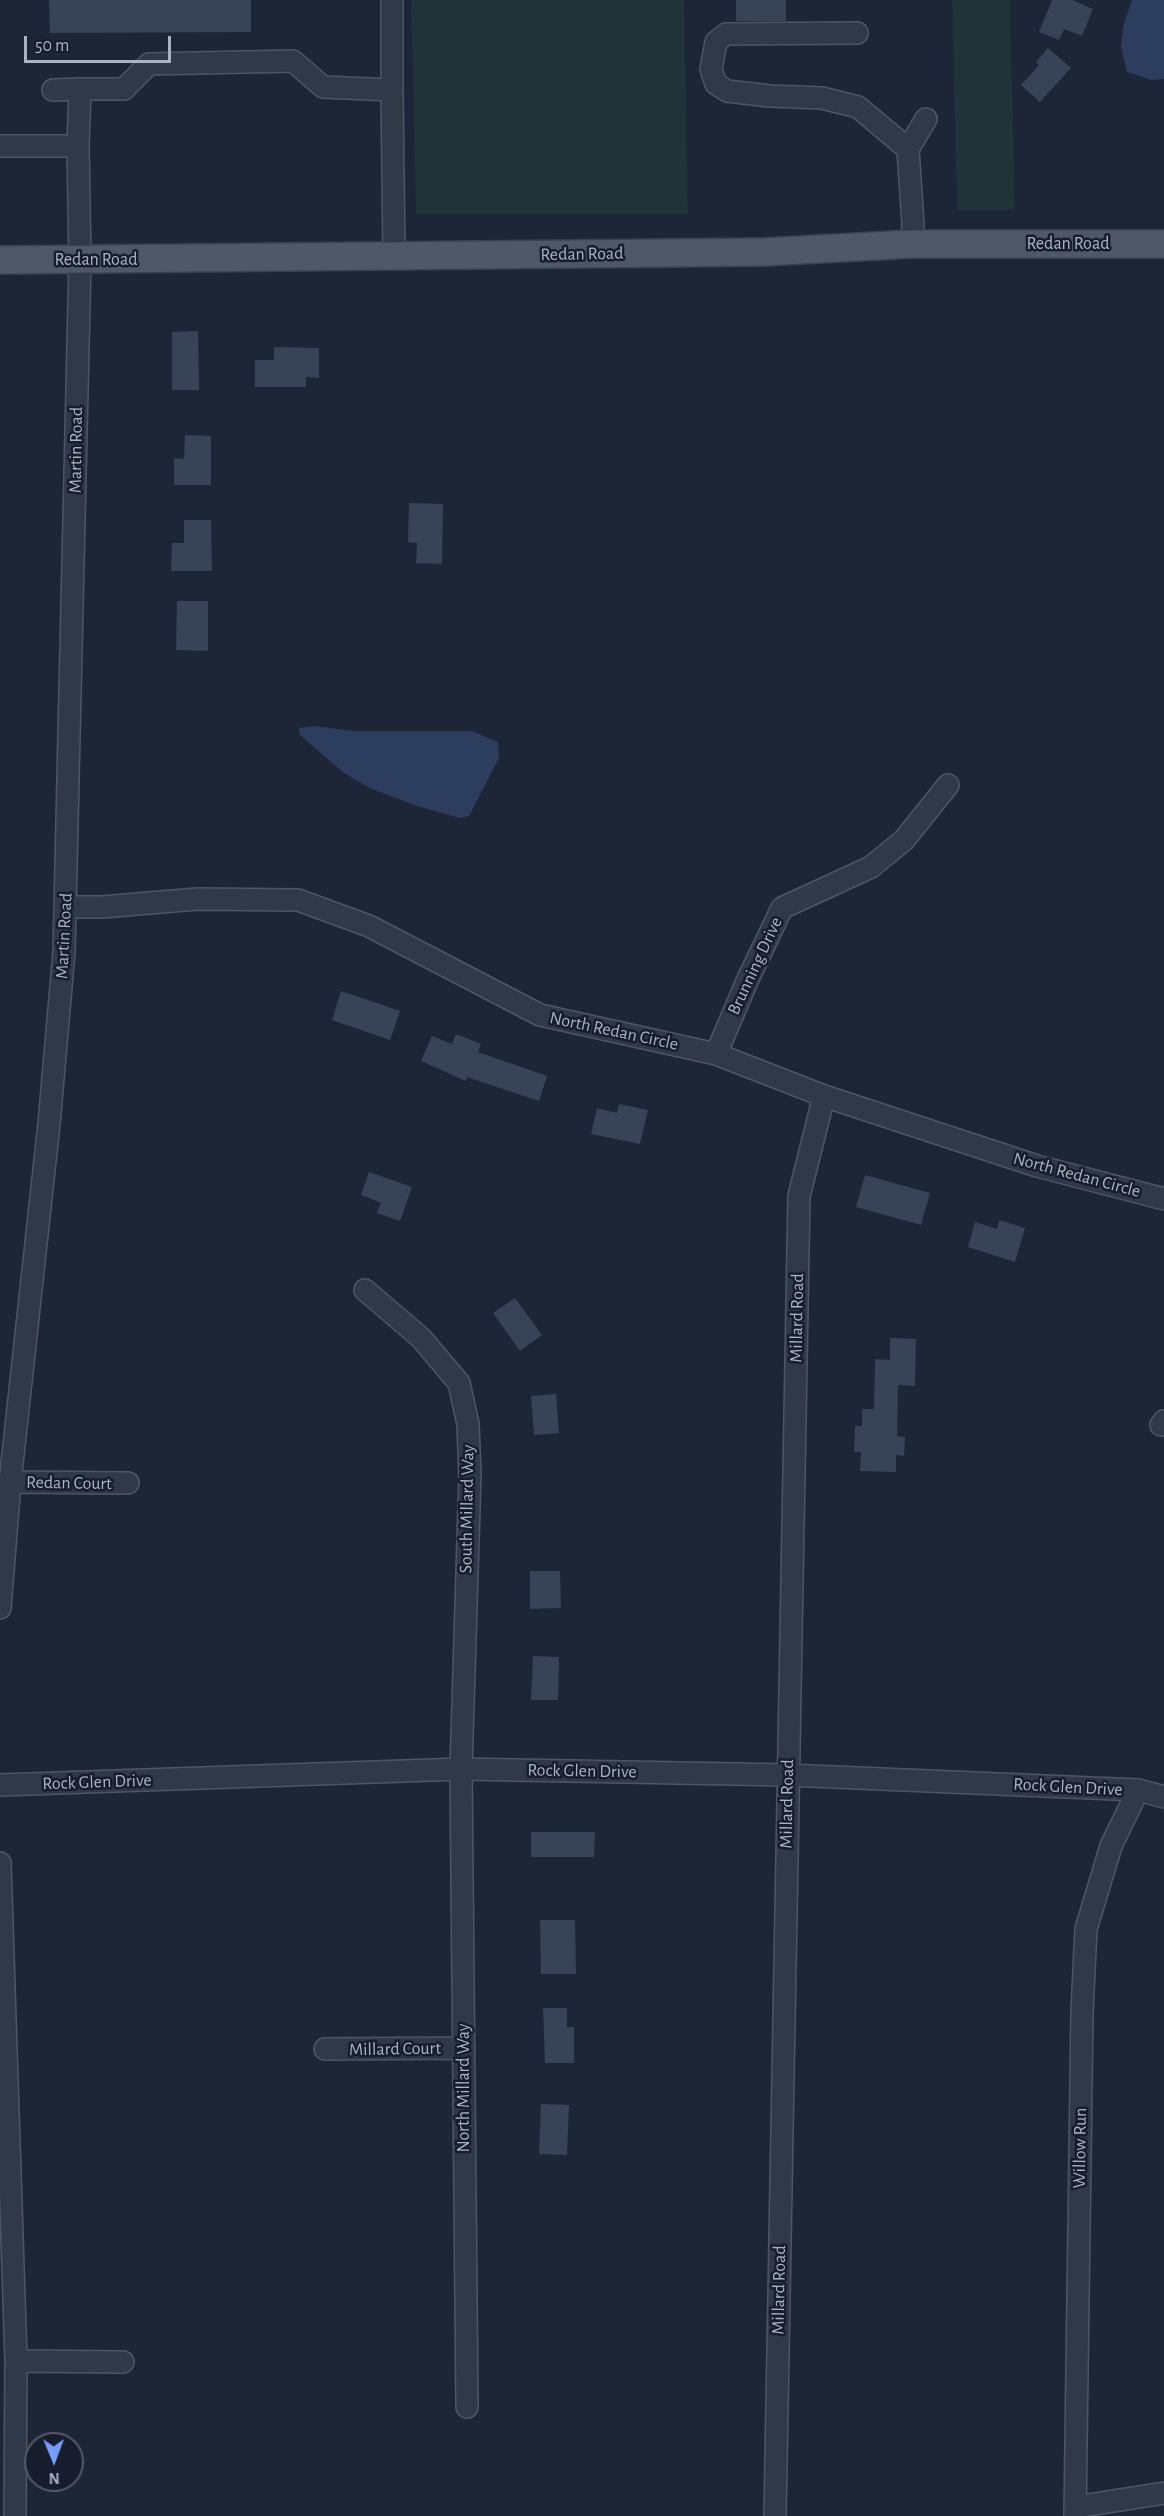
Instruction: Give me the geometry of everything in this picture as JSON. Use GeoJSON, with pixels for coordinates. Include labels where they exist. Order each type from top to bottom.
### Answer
{"type":"FeatureCollection","features":[{"type":"Feature","properties":{"kind":"main road","name":"Redan Road"},"geometry":{"type":"LineString","coordinates":[[0,260],[763,252],[912,244],[1164,244]]}},
{"type":"Feature","properties":{"kind":"street"},"geometry":{"type":"LineString","coordinates":[[392,0],[394,256]]}},
{"type":"Feature","properties":{"kind":"street"},"geometry":{"type":"LineString","coordinates":[[857,33],[726,34],[716,42],[711,69],[716,84],[727,91],[770,96],[822,98],[858,106],[908,149]]}},
{"type":"Feature","properties":{"kind":"street"},"geometry":{"type":"LineString","coordinates":[[53,90],[124,89],[149,64],[293,61],[324,87],[392,90]]}},
{"type":"Feature","properties":{"kind":"street","name":"Martin Road"},"geometry":{"type":"LineString","coordinates":[[0,1608],[10,1482],[50,1124],[64,952],[80,260],[78,146],[80,89]]}},
{"type":"Feature","properties":{"kind":"street"},"geometry":{"type":"LineString","coordinates":[[912,244],[913,224],[908,149],[927,119]]}},
{"type":"Feature","properties":{"kind":"street"},"geometry":{"type":"LineString","coordinates":[[0,146],[78,146]]}},
{"type":"Feature","properties":{"kind":"street","name":"Brunning Drive"},"geometry":{"type":"LineString","coordinates":[[716,1054],[782,908],[871,867],[904,840],[948,785]]}},
{"type":"Feature","properties":{"kind":"street","name":"North Redan Circle"},"geometry":{"type":"LineString","coordinates":[[66,907],[102,907],[196,899],[298,900],[369,926],[540,1015],[716,1054],[824,1096],[1037,1166],[1164,1199]]}},
{"type":"Feature","properties":{"kind":"street","name":"Millard Road"},"geometry":{"type":"LineString","coordinates":[[775,2516],[799,1196],[824,1096]]}},
{"type":"Feature","properties":{"kind":"street","name":"South Millard Way"},"geometry":{"type":"LineString","coordinates":[[365,1290],[421,1338],[459,1383],[468,1424],[470,1475],[461,1769]]}},
{"type":"Feature","properties":{"kind":"street","name":"Redan Court"},"geometry":{"type":"LineString","coordinates":[[10,1482],[128,1483]]}},
{"type":"Feature","properties":{"kind":"street","name":"Rock Glen Drive"},"geometry":{"type":"LineString","coordinates":[[0,1785],[461,1769],[788,1775],[1138,1790],[1164,1797]]}},
{"type":"Feature","properties":{"kind":"street","name":"North Millard Way"},"geometry":{"type":"LineString","coordinates":[[461,1769],[467,2407]]}},
{"type":"Feature","properties":{"kind":"street","name":"Willow Run"},"geometry":{"type":"LineString","coordinates":[[1075,2512],[1082,2012],[1086,1929],[1111,1846],[1138,1790]]}},
{"type":"Feature","properties":{"kind":"street"},"geometry":{"type":"LineString","coordinates":[[0,1863],[16,2361],[15,2516]]}},
{"type":"Feature","properties":{"kind":"street","name":"Millard Court"},"geometry":{"type":"LineString","coordinates":[[325,2049],[464,2048]]}},
{"type":"Feature","properties":{"kind":"street"},"geometry":{"type":"LineString","coordinates":[[16,2361],[123,2362]]}},
{"type":"Feature","properties":{"kind":"street"},"geometry":{"type":"LineString","coordinates":[[1075,2512],[1164,2493]]}},
{"type":"Feature","properties":{"kind":"green space"},"geometry":{"type":"Polygon","coordinates":[[[411,0],[684,0],[688,214],[416,214],[411,0]]]}},
{"type":"Feature","properties":{"kind":"green space"},"geometry":{"type":"Polygon","coordinates":[[[952,0],[1010,0],[1015,210],[957,210],[952,0]]]}},
{"type":"Feature","properties":{"kind":"water"},"geometry":{"type":"Polygon","coordinates":[[[1132,0],[1164,0],[1164,79],[1151,80],[1127,72],[1121,47],[1123,26],[1132,0]]]}},
{"type":"Feature","properties":{"kind":"water"},"geometry":{"type":"Polygon","coordinates":[[[314,726],[353,731],[472,731],[498,742],[499,758],[469,816],[460,818],[420,807],[372,789],[344,773],[299,734],[299,728],[314,726]]]}},
{"type":"Feature","properties":{"kind":"building"},"geometry":{"type":"Polygon","coordinates":[[[49,0],[251,0],[251,32],[50,33],[49,0]]]}},
{"type":"Feature","properties":{"kind":"building"},"geometry":{"type":"Polygon","coordinates":[[[736,0],[786,0],[786,21],[736,21],[736,0]]]}},
{"type":"Feature","properties":{"kind":"building"},"geometry":{"type":"Polygon","coordinates":[[[1052,0],[1072,0],[1093,9],[1082,36],[1064,29],[1059,40],[1039,32],[1052,0]]]}},
{"type":"Feature","properties":{"kind":"building"},"geometry":{"type":"Polygon","coordinates":[[[1048,48],[1071,68],[1040,102],[1021,85],[1039,65],[1036,62],[1048,48]]]}},
{"type":"Feature","properties":{"kind":"building"},"geometry":{"type":"Polygon","coordinates":[[[198,331],[199,390],[172,390],[172,332],[198,331]]]}},
{"type":"Feature","properties":{"kind":"building"},"geometry":{"type":"Polygon","coordinates":[[[274,347],[319,348],[319,378],[306,377],[306,387],[255,387],[255,360],[274,360],[274,347]]]}},
{"type":"Feature","properties":{"kind":"building"},"geometry":{"type":"Polygon","coordinates":[[[185,435],[211,436],[211,485],[174,485],[174,458],[184,459],[185,435]]]}},
{"type":"Feature","properties":{"kind":"building"},"geometry":{"type":"Polygon","coordinates":[[[409,503],[443,504],[442,564],[416,563],[417,543],[408,542],[409,503]]]}},
{"type":"Feature","properties":{"kind":"building"},"geometry":{"type":"Polygon","coordinates":[[[184,520],[211,520],[212,571],[171,571],[172,543],[184,543],[184,520]]]}},
{"type":"Feature","properties":{"kind":"building"},"geometry":{"type":"Polygon","coordinates":[[[177,601],[208,601],[208,651],[176,650],[177,601]]]}},
{"type":"Feature","properties":{"kind":"building"},"geometry":{"type":"Polygon","coordinates":[[[341,991],[400,1011],[390,1040],[332,1020],[341,991]]]}},
{"type":"Feature","properties":{"kind":"building"},"geometry":{"type":"Polygon","coordinates":[[[456,1034],[481,1044],[478,1052],[547,1076],[539,1101],[467,1077],[466,1081],[421,1061],[432,1036],[452,1044],[456,1034]]]}},
{"type":"Feature","properties":{"kind":"building"},"geometry":{"type":"Polygon","coordinates":[[[619,1104],[648,1110],[640,1144],[591,1134],[597,1108],[617,1113],[619,1104]]]}},
{"type":"Feature","properties":{"kind":"building"},"geometry":{"type":"Polygon","coordinates":[[[369,1172],[412,1187],[400,1221],[377,1213],[381,1203],[361,1195],[369,1172]]]}},
{"type":"Feature","properties":{"kind":"building"},"geometry":{"type":"Polygon","coordinates":[[[865,1175],[930,1193],[921,1225],[856,1207],[865,1175]]]}},
{"type":"Feature","properties":{"kind":"building"},"geometry":{"type":"Polygon","coordinates":[[[999,1220],[1025,1228],[1015,1262],[968,1247],[975,1222],[997,1229],[999,1220]]]}},
{"type":"Feature","properties":{"kind":"building"},"geometry":{"type":"Polygon","coordinates":[[[515,1298],[542,1335],[520,1351],[493,1313],[515,1298]]]}},
{"type":"Feature","properties":{"kind":"building"},"geometry":{"type":"Polygon","coordinates":[[[890,1338],[916,1339],[915,1386],[898,1385],[897,1436],[905,1437],[904,1456],[896,1455],[896,1472],[860,1471],[861,1452],[854,1452],[855,1426],[862,1426],[862,1409],[874,1409],[875,1359],[890,1360],[890,1338]]]}},
{"type":"Feature","properties":{"kind":"building"},"geometry":{"type":"Polygon","coordinates":[[[556,1394],[559,1433],[534,1435],[531,1396],[556,1394]]]}},
{"type":"Feature","properties":{"kind":"building"},"geometry":{"type":"Polygon","coordinates":[[[530,1571],[560,1571],[561,1608],[530,1609],[530,1571]]]}},
{"type":"Feature","properties":{"kind":"building"},"geometry":{"type":"Polygon","coordinates":[[[533,1656],[559,1657],[558,1700],[531,1700],[533,1656]]]}},
{"type":"Feature","properties":{"kind":"building"},"geometry":{"type":"Polygon","coordinates":[[[531,1832],[595,1832],[594,1857],[531,1857],[531,1832]]]}},
{"type":"Feature","properties":{"kind":"building"},"geometry":{"type":"Polygon","coordinates":[[[540,1920],[575,1920],[576,1974],[541,1974],[540,1920]]]}},
{"type":"Feature","properties":{"kind":"building"},"geometry":{"type":"Polygon","coordinates":[[[543,2008],[567,2008],[567,2027],[574,2027],[574,2063],[545,2063],[543,2008]]]}},
{"type":"Feature","properties":{"kind":"building"},"geometry":{"type":"Polygon","coordinates":[[[541,2104],[569,2105],[567,2155],[539,2154],[541,2104]]]}}]}
